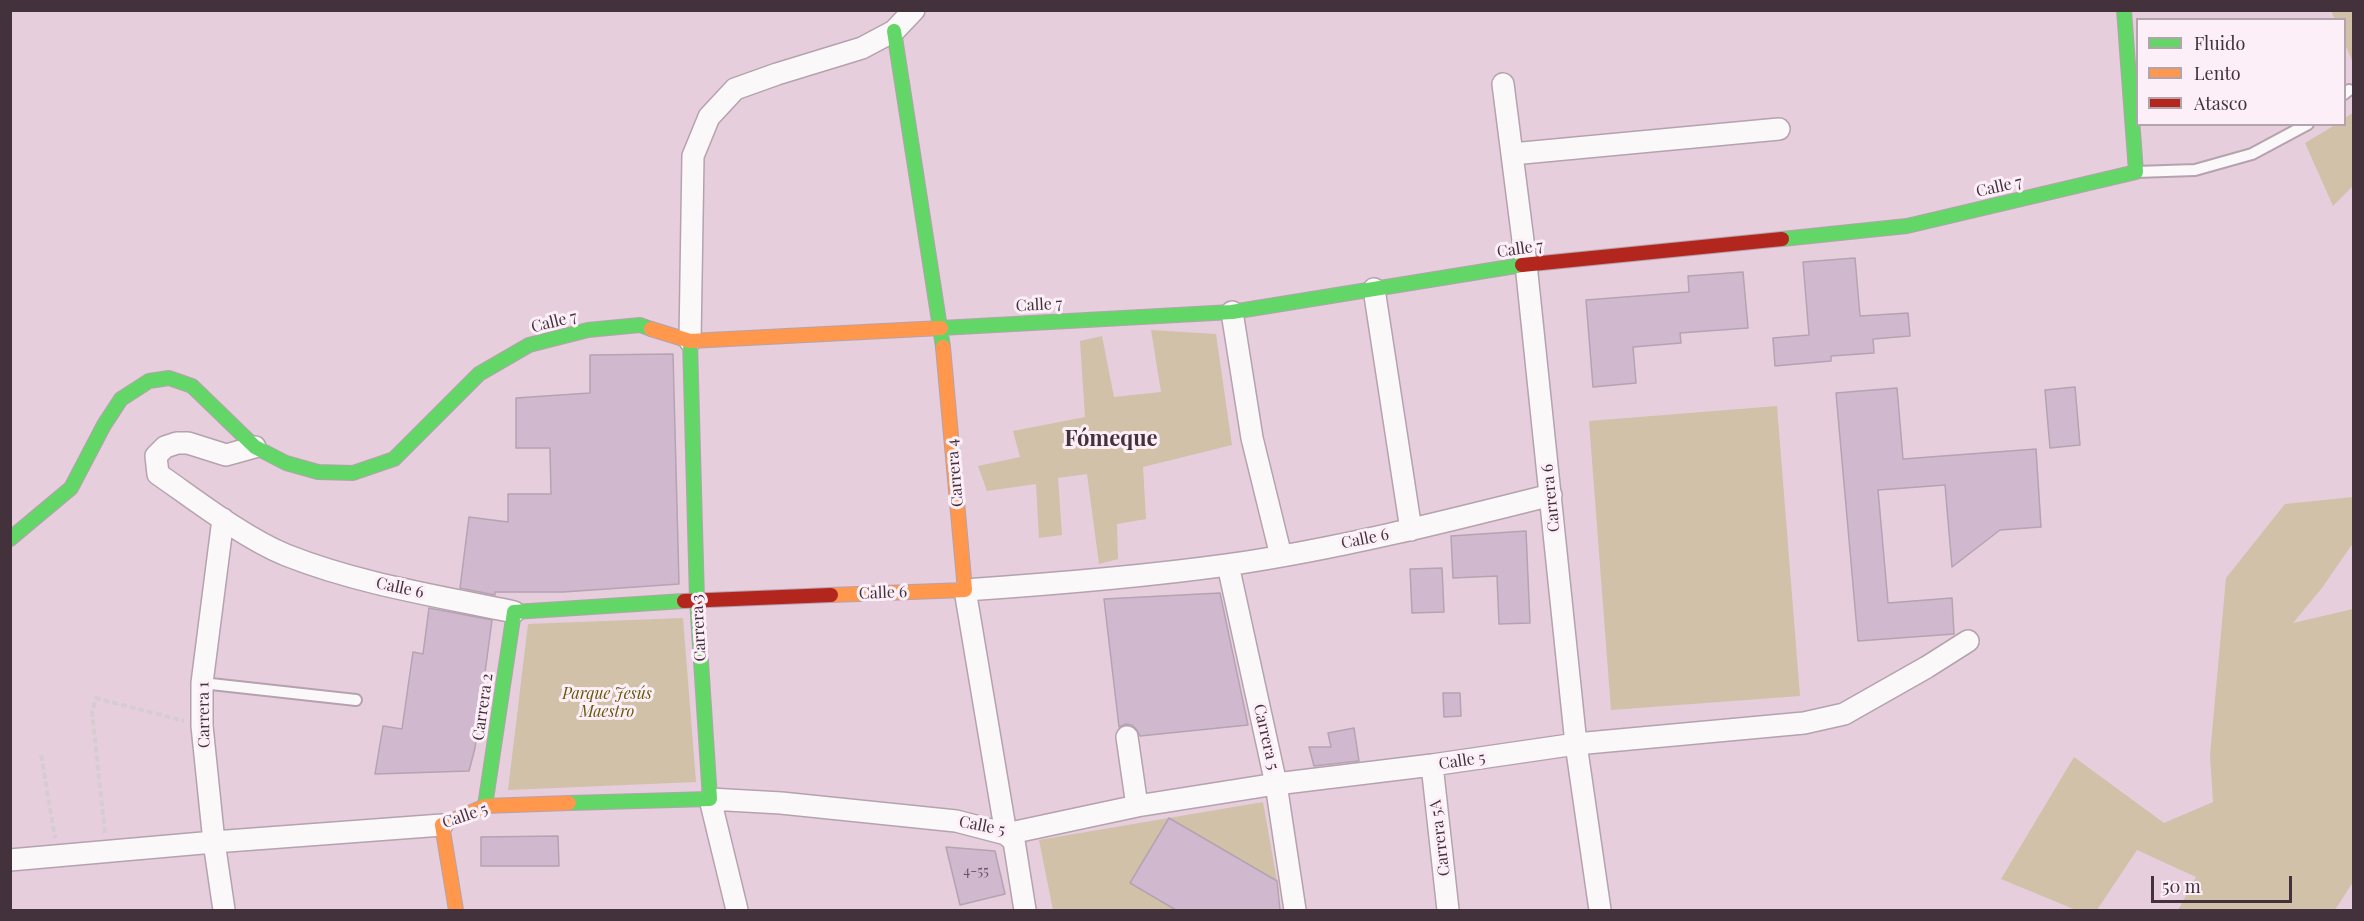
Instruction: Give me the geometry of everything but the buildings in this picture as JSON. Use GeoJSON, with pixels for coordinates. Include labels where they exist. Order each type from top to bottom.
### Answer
{"type":"FeatureCollection","features":[{"type":"Feature","properties":{"kind":"street"},"geometry":{"type":"LineString","coordinates":[[690,341],[693,156],[709,117],[735,89],[862,48],[894,31],[914,10]]}},
{"type":"Feature","properties":{"kind":"street"},"geometry":{"type":"LineString","coordinates":[[2124,10],[2136,172]]}},
{"type":"Feature","properties":{"kind":"street","name":"Carrera 4"},"geometry":{"type":"LineString","coordinates":[[894,31],[941,327],[965,590],[1006,834],[1014,841],[1025,910]]}},
{"type":"Feature","properties":{"kind":"street","name":"Carrera 6"},"geometry":{"type":"LineString","coordinates":[[1503,84],[1526,264],[1576,744],[1600,910]]}},
{"type":"Feature","properties":{"kind":"street"},"geometry":{"type":"LineString","coordinates":[[1512,154],[1779,129]]}},
{"type":"Feature","properties":{"kind":"street","name":"Calle 7"},"geometry":{"type":"LineString","coordinates":[[10,539],[70,488],[104,425],[121,399],[149,381],[169,378],[192,386],[255,447],[286,463],[318,472],[353,473],[394,459],[479,375],[529,345],[588,330],[640,326],[690,341],[1232,312],[1526,264],[1907,226],[2136,172]]}},
{"type":"Feature","properties":{"kind":"street"},"geometry":{"type":"LineString","coordinates":[[1374,289],[1411,530]]}},
{"type":"Feature","properties":{"kind":"street"},"geometry":{"type":"LineString","coordinates":[[1232,312],[1252,438],[1281,556]]}},
{"type":"Feature","properties":{"kind":"street","name":"Carrera 3"},"geometry":{"type":"LineString","coordinates":[[690,341],[698,600],[710,799],[737,910]]}},
{"type":"Feature","properties":{"kind":"street","name":"Calle 6"},"geometry":{"type":"LineString","coordinates":[[255,447],[226,455],[188,443],[177,443],[165,447],[156,456],[158,474],[223,519],[285,554],[374,583],[514,612],[698,600],[965,590],[1097,580],[1281,556],[1411,530],[1551,495]]}},
{"type":"Feature","properties":{"kind":"street","name":"Carrera 1"},"geometry":{"type":"LineString","coordinates":[[223,519],[202,682],[201,726],[224,910]]}},
{"type":"Feature","properties":{"kind":"street","name":"Carrera 5"},"geometry":{"type":"LineString","coordinates":[[1228,564],[1276,784],[1295,910]]}},
{"type":"Feature","properties":{"kind":"street","name":"Carrera 2"},"geometry":{"type":"LineString","coordinates":[[485,806],[514,612]]}},
{"type":"Feature","properties":{"kind":"street","name":"Calle 5"},"geometry":{"type":"LineString","coordinates":[[10,860],[442,825],[485,806],[710,799],[782,802],[956,821],[1006,834],[1137,806],[1276,784],[1576,744],[1804,723],[1844,714],[1968,641]]}},
{"type":"Feature","properties":{"kind":"street"},"geometry":{"type":"LineString","coordinates":[[1127,737],[1137,806]]}},
{"type":"Feature","properties":{"kind":"street","name":"Carrera 5A"},"geometry":{"type":"LineString","coordinates":[[1432,765],[1449,910]]}},
{"type":"Feature","properties":{"kind":"street"},"geometry":{"type":"LineString","coordinates":[[442,825],[456,910]]}},
{"type":"Feature","properties":{"kind":"lane"},"geometry":{"type":"LineString","coordinates":[[2136,172],[2195,170],[2252,154],[2304,126]]}},
{"type":"Feature","properties":{"kind":"lane"},"geometry":{"type":"LineString","coordinates":[[202,682],[356,699]]}},
{"type":"Feature","properties":{"kind":"path"},"geometry":{"type":"LineString","coordinates":[[107,851],[92,712],[96,698],[201,726]]}},
{"type":"Feature","properties":{"kind":"path"},"geometry":{"type":"LineString","coordinates":[[41,755],[58,856]]}},
{"type":"Feature","properties":{"kind":"green space"},"geometry":{"type":"Polygon","coordinates":[[[2331,11],[2353,11],[2353,63],[2346,46],[2346,18],[2334,18],[2331,11]]]}},
{"type":"Feature","properties":{"kind":"green space"},"geometry":{"type":"Polygon","coordinates":[[[2353,113],[2353,186],[2333,206],[2305,143],[2333,126],[2346,126],[2346,117],[2353,113]]]}},
{"type":"Feature","properties":{"kind":"green space"},"geometry":{"type":"Polygon","coordinates":[[[1151,330],[1216,334],[1232,445],[1143,467],[1146,519],[1117,524],[1118,559],[1099,564],[1087,474],[1058,478],[1062,535],[1039,538],[1036,484],[987,491],[978,466],[1020,457],[1013,431],[1085,417],[1080,341],[1102,336],[1114,397],[1161,392],[1151,330]]]}},
{"type":"Feature","properties":{"kind":"green space"},"geometry":{"type":"Polygon","coordinates":[[[1777,406],[1800,696],[1611,710],[1589,421],[1777,406]]]}},
{"type":"Feature","properties":{"kind":"green space"},"geometry":{"type":"Polygon","coordinates":[[[2353,497],[2353,543],[2322,588],[2293,623],[2353,609],[2353,882],[2335,910],[2178,910],[2196,877],[2137,850],[2097,910],[2076,910],[2001,879],[2074,757],[2164,823],[2213,802],[2210,755],[2226,578],[2285,504],[2353,497]]]}},
{"type":"Feature","properties":{"kind":"green space","name":"Parque Jesús Maestro"},"geometry":{"type":"Polygon","coordinates":[[[683,618],[696,782],[508,790],[528,624],[683,618]]]}},
{"type":"Feature","properties":{"kind":"green space"},"geometry":{"type":"Polygon","coordinates":[[[1263,802],[1277,881],[1169,818],[1130,883],[1176,910],[1053,910],[1039,840],[1263,802]]]}},
{"type":"Feature","properties":{"kind":"traffic: fast"},"geometry":{"type":"LineString","coordinates":[[1782,239],[1907,226],[2136,172],[2124,10]]}},
{"type":"Feature","properties":{"kind":"traffic: fast"},"geometry":{"type":"LineString","coordinates":[[894,31],[943,347]]}},
{"type":"Feature","properties":{"kind":"traffic: fast"},"geometry":{"type":"LineString","coordinates":[[941,328],[1232,312],[1522,265]]}},
{"type":"Feature","properties":{"kind":"traffic: fast"},"geometry":{"type":"LineString","coordinates":[[10,539],[71,488],[104,425],[121,399],[149,381],[169,378],[192,386],[255,447],[286,463],[318,472],[353,473],[394,459],[479,374],[529,345],[588,330],[640,325],[651,329]]}},
{"type":"Feature","properties":{"kind":"traffic: fast"},"geometry":{"type":"LineString","coordinates":[[569,803],[710,799],[697,600],[690,341]]}},
{"type":"Feature","properties":{"kind":"traffic: fast"},"geometry":{"type":"LineString","coordinates":[[485,806],[514,612],[684,601]]}},
{"type":"Feature","properties":{"kind":"traffic: slow"},"geometry":{"type":"LineString","coordinates":[[651,329],[690,341],[941,328]]}},
{"type":"Feature","properties":{"kind":"traffic: slow"},"geometry":{"type":"LineString","coordinates":[[831,595],[965,590],[943,347]]}},
{"type":"Feature","properties":{"kind":"traffic: slow"},"geometry":{"type":"LineString","coordinates":[[456,910],[442,825],[485,806],[569,803]]}},
{"type":"Feature","properties":{"kind":"traffic: jam"},"geometry":{"type":"LineString","coordinates":[[1522,265],[1782,239]]}},
{"type":"Feature","properties":{"kind":"traffic: jam"},"geometry":{"type":"LineString","coordinates":[[684,601],[831,595]]}},
{"type":"Feature","properties":{"kind":"district","name":"Fómeque"},"geometry":{"type":"Point","coordinates":[1111,439]}}]}
